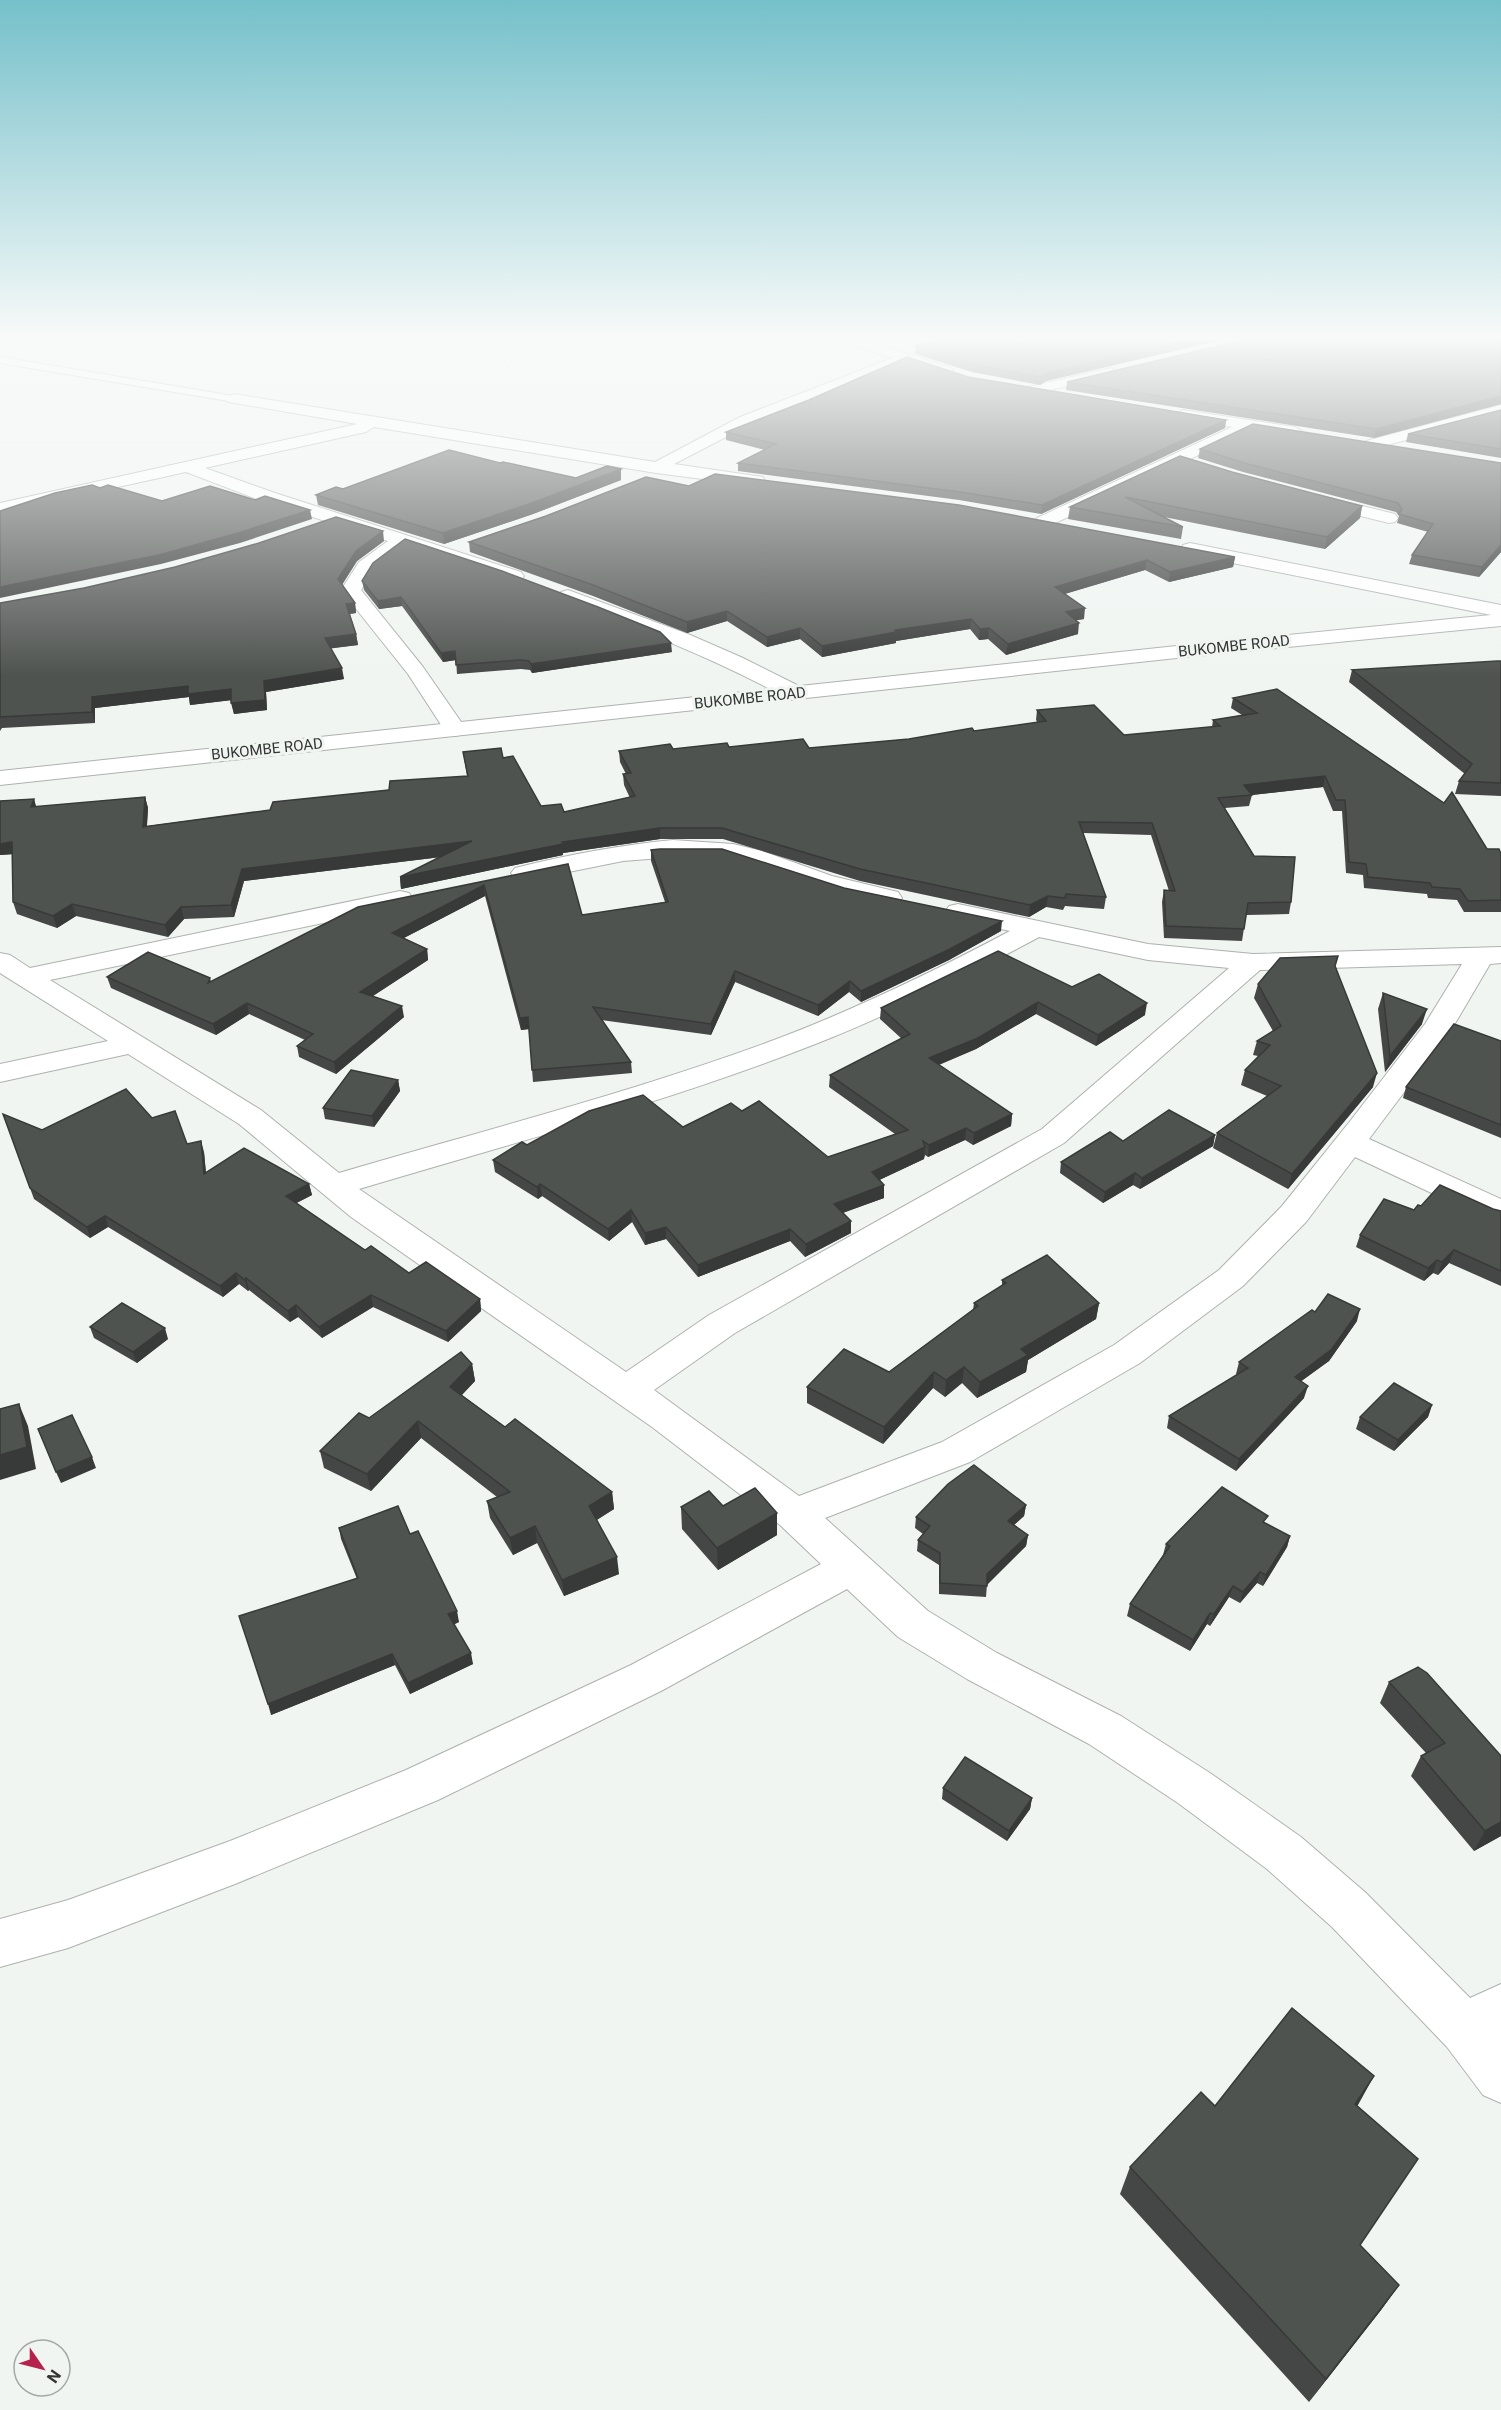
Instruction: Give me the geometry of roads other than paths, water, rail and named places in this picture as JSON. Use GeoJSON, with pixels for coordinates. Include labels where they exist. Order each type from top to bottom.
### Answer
{"type":"FeatureCollection","features":[{"type":"Feature","properties":{"kind":"street"},"geometry":{"type":"LineString","coordinates":[[0,508],[252,452]]}},
{"type":"Feature","properties":{"kind":"street"},"geometry":{"type":"LineString","coordinates":[[562,452],[662,469],[772,483]]}},
{"type":"Feature","properties":{"kind":"street"},"geometry":{"type":"LineString","coordinates":[[637,482],[662,469],[682,452]]}},
{"type":"Feature","properties":{"kind":"street"},"geometry":{"type":"LineString","coordinates":[[1043,522],[1192,452]]}},
{"type":"Feature","properties":{"kind":"street"},"geometry":{"type":"LineString","coordinates":[[1178,459],[1197,465]]}},
{"type":"Feature","properties":{"kind":"street"},"geometry":{"type":"LineString","coordinates":[[188,467],[240,488],[444,552],[529,582]]}},
{"type":"Feature","properties":{"kind":"street"},"geometry":{"type":"LineString","coordinates":[[1306,497],[1389,518]]}},
{"type":"Feature","properties":{"kind":"street"},"geometry":{"type":"LineString","coordinates":[[304,531],[335,519]]}},
{"type":"Feature","properties":{"kind":"street"},"geometry":{"type":"LineString","coordinates":[[1022,519],[1077,528]]}},
{"type":"Feature","properties":{"kind":"street"},"geometry":{"type":"LineString","coordinates":[[403,539],[378,556],[359,573],[351,590],[416,671],[456,729]]}},
{"type":"Feature","properties":{"kind":"street"},"geometry":{"type":"LineString","coordinates":[[444,552],[473,543]]}},
{"type":"Feature","properties":{"kind":"street"},"geometry":{"type":"LineString","coordinates":[[1177,547],[1400,589],[1501,611]]}},
{"type":"Feature","properties":{"kind":"street"},"geometry":{"type":"LineString","coordinates":[[549,590],[681,638],[736,662],[795,693]]}},
{"type":"Feature","properties":{"kind":"street","name":"BUKOMBE ROAD"},"geometry":{"type":"LineString","coordinates":[[0,778],[1464,622],[1501,620]]}},
{"type":"Feature","properties":{"kind":"street"},"geometry":{"type":"LineString","coordinates":[[499,879],[603,857],[660,849],[722,849],[853,890],[1148,952],[1253,962],[1491,956]]}},
{"type":"Feature","properties":{"kind":"street"},"geometry":{"type":"LineString","coordinates":[[13,969],[420,895]]}},
{"type":"Feature","properties":{"kind":"street"},"geometry":{"type":"LineString","coordinates":[[334,1185],[605,1107],[777,1049],[869,1012],[944,977],[1036,928]]}},
{"type":"Feature","properties":{"kind":"street"},"geometry":{"type":"LineString","coordinates":[[794,1514],[956,1452],[1127,1354],[1231,1278],[1294,1214],[1491,956]]}},
{"type":"Feature","properties":{"kind":"street"},"geometry":{"type":"LineString","coordinates":[[627,1390],[722,1324],[1053,1136],[1253,962]]}},
{"type":"Feature","properties":{"kind":"street"},"geometry":{"type":"LineString","coordinates":[[13,969],[250,1117],[363,1209],[627,1390],[794,1514],[913,1624],[982,1666],[1105,1730],[1194,1788],[1284,1853],[1348,1910],[1483,2019],[1501,2077]]}},
{"type":"Feature","properties":{"kind":"street"},"geometry":{"type":"LineString","coordinates":[[0,1073],[134,1044]]}},
{"type":"Feature","properties":{"kind":"street"},"geometry":{"type":"LineString","coordinates":[[1350,1142],[1501,1212]]}},
{"type":"Feature","properties":{"kind":"street"},"geometry":{"type":"LineString","coordinates":[[0,1943],[68,1924],[235,1862],[422,1785],[646,1678],[851,1567]]}}]}
